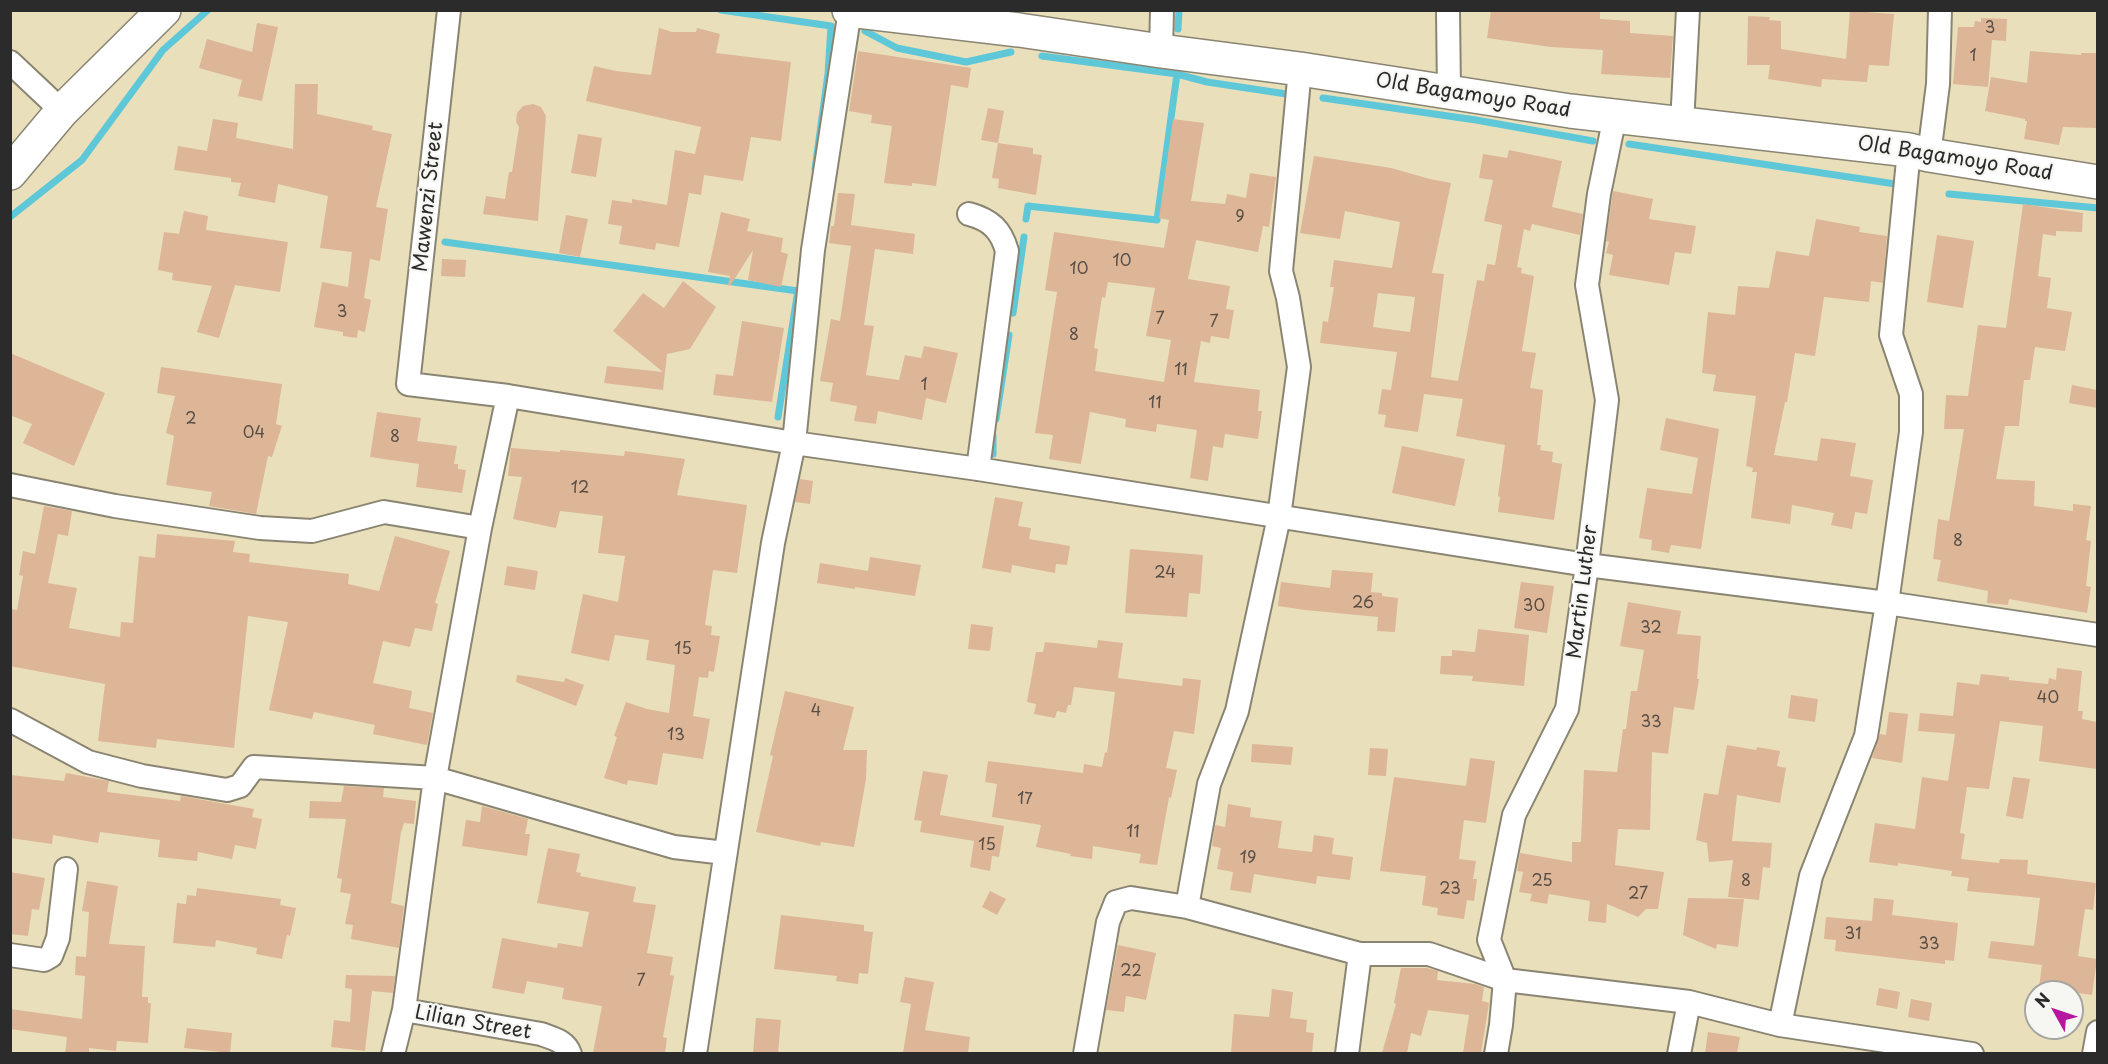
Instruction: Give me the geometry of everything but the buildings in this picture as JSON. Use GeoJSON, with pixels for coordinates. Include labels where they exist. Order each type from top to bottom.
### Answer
{"type":"FeatureCollection","features":[{"type":"Feature","properties":{"kind":"main road"},"geometry":{"type":"LineString","coordinates":[[10,173],[62,111],[164,10]]}},
{"type":"Feature","properties":{"kind":"main road","name":"Old Bagamoyo Road"},"geometry":{"type":"LineString","coordinates":[[849,11],[1019,30],[1615,116],[1919,152],[2097,182]]}},
{"type":"Feature","properties":{"kind":"street","name":"Mawenzi Street"},"geometry":{"type":"LineString","coordinates":[[449,10],[408,384],[508,396]]}},
{"type":"Feature","properties":{"kind":"street"},"geometry":{"type":"LineString","coordinates":[[1161,51],[1162,10]]}},
{"type":"Feature","properties":{"kind":"street"},"geometry":{"type":"LineString","coordinates":[[1448,10],[1449,93]]}},
{"type":"Feature","properties":{"kind":"street"},"geometry":{"type":"LineString","coordinates":[[1682,124],[1688,10]]}},
{"type":"Feature","properties":{"kind":"street"},"geometry":{"type":"LineString","coordinates":[[1780,1025],[1811,876],[1866,736],[1887,603],[1911,432],[1911,394],[1891,335],[1892,310],[1919,152],[1938,84],[1940,10]]}},
{"type":"Feature","properties":{"kind":"street"},"geometry":{"type":"LineString","coordinates":[[695,1053],[773,543],[794,443],[813,250],[849,11]]}},
{"type":"Feature","properties":{"kind":"street"},"geometry":{"type":"LineString","coordinates":[[10,62],[62,111]]}},
{"type":"Feature","properties":{"kind":"street"},"geometry":{"type":"LineString","coordinates":[[1187,907],[1209,784],[1237,711],[1279,517],[1299,367],[1288,298],[1281,272],[1300,69]]}},
{"type":"Feature","properties":{"kind":"street","name":"Martin Luther"},"geometry":{"type":"LineString","coordinates":[[1496,1053],[1505,980],[1489,940],[1514,815],[1567,709],[1587,565],[1606,400],[1587,285],[1599,194],[1615,116]]}},
{"type":"Feature","properties":{"kind":"street"},"geometry":{"type":"LineString","coordinates":[[969,214],[995,225],[1003,237],[1007,251],[978,469]]}},
{"type":"Feature","properties":{"kind":"street"},"geometry":{"type":"LineString","coordinates":[[393,1053],[404,1010],[435,778],[480,528],[508,396],[794,443],[978,469],[1587,565],[1887,603],[2097,635]]}},
{"type":"Feature","properties":{"kind":"street"},"geometry":{"type":"LineString","coordinates":[[10,485],[114,506],[260,528],[312,531],[384,512],[480,528]]}},
{"type":"Feature","properties":{"kind":"street"},"geometry":{"type":"LineString","coordinates":[[10,720],[88,762],[142,776],[227,790],[240,786],[254,767],[435,778],[674,847],[725,854]]}},
{"type":"Feature","properties":{"kind":"street"},"geometry":{"type":"LineString","coordinates":[[10,955],[44,960],[51,956],[58,938],[66,869]]}},
{"type":"Feature","properties":{"kind":"street"},"geometry":{"type":"LineString","coordinates":[[1085,1053],[1105,933],[1116,902],[1131,898],[1187,907],[1360,954],[1429,954],[1505,980],[1689,1002],[1780,1025],[1972,1053]]}},
{"type":"Feature","properties":{"kind":"street"},"geometry":{"type":"LineString","coordinates":[[1347,1053],[1360,954]]}},
{"type":"Feature","properties":{"kind":"street"},"geometry":{"type":"LineString","coordinates":[[1678,1053],[1689,1002]]}},
{"type":"Feature","properties":{"kind":"street","name":"Lilian Street"},"geometry":{"type":"LineString","coordinates":[[404,1010],[541,1035],[558,1040],[570,1053]]}},
{"type":"Feature","properties":{"kind":"street"},"geometry":{"type":"LineString","coordinates":[[2094,1053],[2097,1032]]}},
{"type":"Feature","properties":{"kind":"waterway"},"geometry":{"type":"LineString","coordinates":[[10,217],[82,160],[163,50],[208,10]]}},
{"type":"Feature","properties":{"kind":"waterway"},"geometry":{"type":"LineString","coordinates":[[721,10],[831,26],[828,74],[815,169]]}},
{"type":"Feature","properties":{"kind":"waterway"},"geometry":{"type":"LineString","coordinates":[[1178,29],[1179,10]]}},
{"type":"Feature","properties":{"kind":"waterway"},"geometry":{"type":"LineString","coordinates":[[865,31],[897,48],[966,62],[1011,52]]}},
{"type":"Feature","properties":{"kind":"waterway"},"geometry":{"type":"LineString","coordinates":[[1042,56],[1177,74],[1207,82],[1293,95]]}},
{"type":"Feature","properties":{"kind":"waterway"},"geometry":{"type":"LineString","coordinates":[[1026,219],[1028,206],[1157,220],[1177,74]]}},
{"type":"Feature","properties":{"kind":"waterway"},"geometry":{"type":"LineString","coordinates":[[1323,98],[1476,120],[1593,141]]}},
{"type":"Feature","properties":{"kind":"waterway"},"geometry":{"type":"LineString","coordinates":[[1629,144],[1902,185]]}},
{"type":"Feature","properties":{"kind":"waterway"},"geometry":{"type":"LineString","coordinates":[[1949,194],[2098,208]]}},
{"type":"Feature","properties":{"kind":"waterway"},"geometry":{"type":"LineString","coordinates":[[1013,313],[1024,237]]}},
{"type":"Feature","properties":{"kind":"waterway"},"geometry":{"type":"LineString","coordinates":[[445,242],[798,291]]}},
{"type":"Feature","properties":{"kind":"waterway"},"geometry":{"type":"LineString","coordinates":[[778,417],[798,290]]}},
{"type":"Feature","properties":{"kind":"waterway"},"geometry":{"type":"LineString","coordinates":[[996,419],[1009,335]]}},
{"type":"Feature","properties":{"kind":"waterway"},"geometry":{"type":"LineString","coordinates":[[993,436],[993,454]]}}]}
